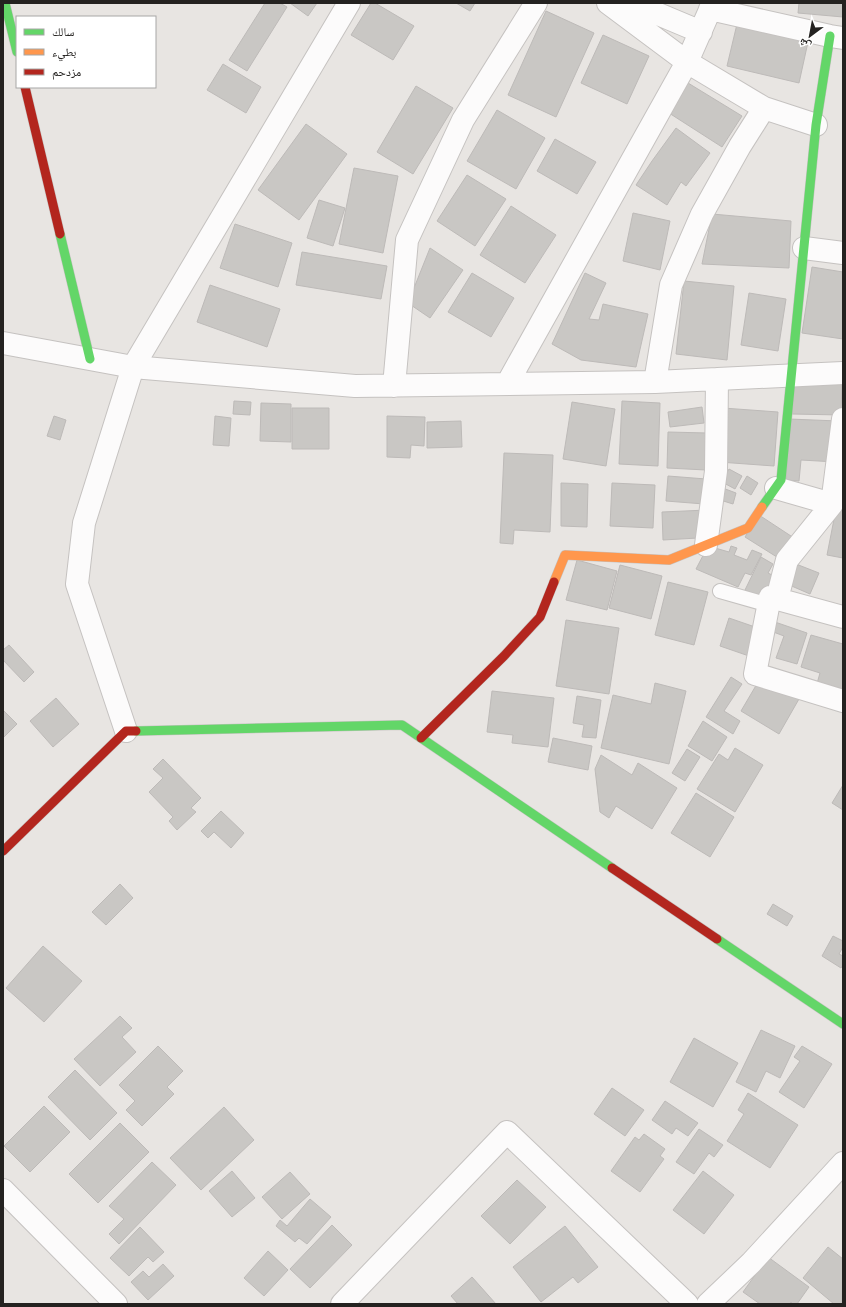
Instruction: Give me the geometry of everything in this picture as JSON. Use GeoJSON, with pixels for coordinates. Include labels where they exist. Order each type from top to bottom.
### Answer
{"type":"FeatureCollection","features":[{"type":"Feature","properties":{"kind":"street"},"geometry":{"type":"LineString","coordinates":[[5,3],[16,48]]}},
{"type":"Feature","properties":{"kind":"street"},"geometry":{"type":"LineString","coordinates":[[126,731],[77,584],[84,523],[133,367],[349,3]]}},
{"type":"Feature","properties":{"kind":"street"},"geometry":{"type":"LineString","coordinates":[[394,386],[407,240],[462,120],[536,3]]}},
{"type":"Feature","properties":{"kind":"street"},"geometry":{"type":"LineString","coordinates":[[608,3],[687,62],[764,108],[816,125]]}},
{"type":"Feature","properties":{"kind":"street"},"geometry":{"type":"LineString","coordinates":[[632,3],[701,32]]}},
{"type":"Feature","properties":{"kind":"street"},"geometry":{"type":"LineString","coordinates":[[421,738],[504,656],[540,617],[565,555],[669,560],[748,528],[781,480],[816,125],[836,37],[712,6],[687,62],[508,384]]}},
{"type":"Feature","properties":{"kind":"street"},"geometry":{"type":"LineString","coordinates":[[25,88],[90,359]]}},
{"type":"Feature","properties":{"kind":"street"},"geometry":{"type":"LineString","coordinates":[[655,382],[671,284],[702,214],[740,146],[764,108]]}},
{"type":"Feature","properties":{"kind":"street"},"geometry":{"type":"LineString","coordinates":[[804,248],[843,253]]}},
{"type":"Feature","properties":{"kind":"street"},"geometry":{"type":"LineString","coordinates":[[3,343],[133,367],[355,386],[655,382],[843,373]]}},
{"type":"Feature","properties":{"kind":"street"},"geometry":{"type":"LineString","coordinates":[[706,545],[716,471],[717,379]]}},
{"type":"Feature","properties":{"kind":"street"},"geometry":{"type":"LineString","coordinates":[[843,419],[837,505],[787,560],[773,602],[755,674],[843,701]]}},
{"type":"Feature","properties":{"kind":"street"},"geometry":{"type":"LineString","coordinates":[[776,488],[837,505]]}},
{"type":"Feature","properties":{"kind":"street"},"geometry":{"type":"LineString","coordinates":[[773,602],[843,617]]}},
{"type":"Feature","properties":{"kind":"street"},"geometry":{"type":"LineString","coordinates":[[3,851],[126,731],[402,725],[843,1024]]}},
{"type":"Feature","properties":{"kind":"street"},"geometry":{"type":"LineString","coordinates":[[342,1304],[507,1132],[687,1304]]}},
{"type":"Feature","properties":{"kind":"street"},"geometry":{"type":"LineString","coordinates":[[708,1304],[751,1263],[843,1163]]}},
{"type":"Feature","properties":{"kind":"street"},"geometry":{"type":"LineString","coordinates":[[3,1190],[116,1304]]}},
{"type":"Feature","properties":{"kind":"lane"},"geometry":{"type":"LineString","coordinates":[[720,591],[773,602]]}},
{"type":"Feature","properties":{"kind":"building"},"geometry":{"type":"Polygon","coordinates":[[[265,3],[280,3],[287,7],[247,71],[229,60],[265,3]]]}},
{"type":"Feature","properties":{"kind":"building"},"geometry":{"type":"Polygon","coordinates":[[[290,3],[317,3],[308,16],[290,3]]]}},
{"type":"Feature","properties":{"kind":"building"},"geometry":{"type":"Polygon","coordinates":[[[371,3],[375,3],[414,26],[393,60],[351,35],[371,3]]]}},
{"type":"Feature","properties":{"kind":"building"},"geometry":{"type":"Polygon","coordinates":[[[456,3],[475,3],[470,11],[456,3]]]}},
{"type":"Feature","properties":{"kind":"building"},"geometry":{"type":"Polygon","coordinates":[[[799,3],[843,3],[843,17],[798,13],[799,3]]]}},
{"type":"Feature","properties":{"kind":"building"},"geometry":{"type":"Polygon","coordinates":[[[546,11],[594,33],[556,117],[508,95],[546,11]]]}},
{"type":"Feature","properties":{"kind":"building"},"geometry":{"type":"Polygon","coordinates":[[[737,24],[808,42],[799,83],[727,66],[737,24]]]}},
{"type":"Feature","properties":{"kind":"building"},"geometry":{"type":"Polygon","coordinates":[[[603,35],[649,56],[627,104],[581,83],[603,35]]]}},
{"type":"Feature","properties":{"kind":"building"},"geometry":{"type":"Polygon","coordinates":[[[223,64],[261,87],[246,113],[207,90],[223,64]]]}},
{"type":"Feature","properties":{"kind":"building"},"geometry":{"type":"Polygon","coordinates":[[[688,83],[742,116],[722,147],[669,113],[688,83]]]}},
{"type":"Feature","properties":{"kind":"building"},"geometry":{"type":"Polygon","coordinates":[[[416,86],[453,108],[413,174],[377,152],[416,86]]]}},
{"type":"Feature","properties":{"kind":"building"},"geometry":{"type":"Polygon","coordinates":[[[497,110],[545,138],[516,189],[467,161],[497,110]]]}},
{"type":"Feature","properties":{"kind":"building"},"geometry":{"type":"Polygon","coordinates":[[[306,124],[347,154],[299,220],[258,190],[306,124]]]}},
{"type":"Feature","properties":{"kind":"building"},"geometry":{"type":"Polygon","coordinates":[[[676,128],[710,153],[686,186],[681,182],[667,205],[636,185],[676,128]]]}},
{"type":"Feature","properties":{"kind":"building"},"geometry":{"type":"Polygon","coordinates":[[[555,139],[596,162],[577,194],[537,171],[555,139]]]}},
{"type":"Feature","properties":{"kind":"building"},"geometry":{"type":"Polygon","coordinates":[[[354,168],[398,176],[383,253],[339,244],[354,168]]]}},
{"type":"Feature","properties":{"kind":"building"},"geometry":{"type":"Polygon","coordinates":[[[467,175],[506,199],[475,246],[437,221],[467,175]]]}},
{"type":"Feature","properties":{"kind":"building"},"geometry":{"type":"Polygon","coordinates":[[[319,200],[345,208],[333,246],[307,238],[319,200]]]}},
{"type":"Feature","properties":{"kind":"building"},"geometry":{"type":"Polygon","coordinates":[[[511,206],[556,235],[525,283],[480,255],[511,206]]]}},
{"type":"Feature","properties":{"kind":"building"},"geometry":{"type":"Polygon","coordinates":[[[633,213],[670,221],[660,270],[623,261],[633,213]]]}},
{"type":"Feature","properties":{"kind":"building"},"geometry":{"type":"Polygon","coordinates":[[[712,214],[791,221],[789,268],[702,264],[712,214]]]}},
{"type":"Feature","properties":{"kind":"building"},"geometry":{"type":"Polygon","coordinates":[[[235,224],[292,243],[278,287],[220,268],[235,224]]]}},
{"type":"Feature","properties":{"kind":"building"},"geometry":{"type":"Polygon","coordinates":[[[430,248],[463,270],[430,318],[408,303],[430,248]]]}},
{"type":"Feature","properties":{"kind":"building"},"geometry":{"type":"Polygon","coordinates":[[[302,252],[387,266],[381,299],[296,285],[302,252]]]}},
{"type":"Feature","properties":{"kind":"building"},"geometry":{"type":"Polygon","coordinates":[[[812,267],[843,272],[843,339],[802,333],[812,267]]]}},
{"type":"Feature","properties":{"kind":"building"},"geometry":{"type":"Polygon","coordinates":[[[472,273],[514,298],[491,337],[448,312],[472,273]]]}},
{"type":"Feature","properties":{"kind":"building"},"geometry":{"type":"Polygon","coordinates":[[[585,273],[606,283],[589,319],[599,320],[603,304],[648,314],[636,367],[581,360],[552,344],[585,273]]]}},
{"type":"Feature","properties":{"kind":"building"},"geometry":{"type":"Polygon","coordinates":[[[684,281],[734,286],[727,360],[676,354],[684,281]]]}},
{"type":"Feature","properties":{"kind":"building"},"geometry":{"type":"Polygon","coordinates":[[[210,285],[280,309],[267,347],[197,322],[210,285]]]}},
{"type":"Feature","properties":{"kind":"building"},"geometry":{"type":"Polygon","coordinates":[[[749,293],[786,299],[778,351],[741,345],[749,293]]]}},
{"type":"Feature","properties":{"kind":"building"},"geometry":{"type":"Polygon","coordinates":[[[793,380],[842,381],[841,415],[792,414],[793,380]]]}},
{"type":"Feature","properties":{"kind":"building"},"geometry":{"type":"Polygon","coordinates":[[[234,401],[251,402],[250,415],[233,414],[234,401]]]}},
{"type":"Feature","properties":{"kind":"building"},"geometry":{"type":"Polygon","coordinates":[[[622,401],[660,403],[658,466],[619,464],[622,401]]]}},
{"type":"Feature","properties":{"kind":"building"},"geometry":{"type":"Polygon","coordinates":[[[572,402],[615,409],[606,466],[563,459],[572,402]]]}},
{"type":"Feature","properties":{"kind":"building"},"geometry":{"type":"Polygon","coordinates":[[[261,403],[291,404],[291,442],[260,441],[261,403]]]}},
{"type":"Feature","properties":{"kind":"building"},"geometry":{"type":"Polygon","coordinates":[[[702,407],[704,423],[670,427],[668,412],[702,407]]]}},
{"type":"Feature","properties":{"kind":"building"},"geometry":{"type":"Polygon","coordinates":[[[292,408],[329,408],[329,449],[292,449],[292,408]]]}},
{"type":"Feature","properties":{"kind":"building"},"geometry":{"type":"Polygon","coordinates":[[[723,408],[778,412],[774,466],[719,462],[723,408]]]}},
{"type":"Feature","properties":{"kind":"building"},"geometry":{"type":"Polygon","coordinates":[[[54,416],[66,420],[60,440],[47,436],[54,416]]]}},
{"type":"Feature","properties":{"kind":"building"},"geometry":{"type":"Polygon","coordinates":[[[215,416],[231,418],[229,446],[213,445],[215,416]]]}},
{"type":"Feature","properties":{"kind":"building"},"geometry":{"type":"Polygon","coordinates":[[[387,416],[425,417],[424,446],[411,445],[410,458],[387,457],[387,416]]]}},
{"type":"Feature","properties":{"kind":"building"},"geometry":{"type":"Polygon","coordinates":[[[789,419],[838,421],[836,462],[801,460],[799,481],[786,480],[789,419]]]}},
{"type":"Feature","properties":{"kind":"building"},"geometry":{"type":"Polygon","coordinates":[[[461,421],[462,447],[427,448],[427,422],[461,421]]]}},
{"type":"Feature","properties":{"kind":"building"},"geometry":{"type":"Polygon","coordinates":[[[668,432],[707,433],[706,470],[667,468],[668,432]]]}},
{"type":"Feature","properties":{"kind":"building"},"geometry":{"type":"Polygon","coordinates":[[[504,453],[553,455],[550,532],[514,530],[513,544],[500,543],[504,453]]]}},
{"type":"Feature","properties":{"kind":"building"},"geometry":{"type":"Polygon","coordinates":[[[729,469],[742,476],[735,489],[722,482],[729,469]]]}},
{"type":"Feature","properties":{"kind":"building"},"geometry":{"type":"Polygon","coordinates":[[[668,476],[706,479],[704,504],[666,501],[668,476]]]}},
{"type":"Feature","properties":{"kind":"building"},"geometry":{"type":"Polygon","coordinates":[[[747,476],[758,483],[751,495],[740,488],[747,476]]]}},
{"type":"Feature","properties":{"kind":"building"},"geometry":{"type":"Polygon","coordinates":[[[561,483],[588,484],[587,527],[561,526],[561,483]]]}},
{"type":"Feature","properties":{"kind":"building"},"geometry":{"type":"Polygon","coordinates":[[[612,483],[655,485],[653,528],[610,526],[612,483]]]}},
{"type":"Feature","properties":{"kind":"building"},"geometry":{"type":"Polygon","coordinates":[[[720,487],[736,493],[733,504],[717,499],[720,487]]]}},
{"type":"Feature","properties":{"kind":"building"},"geometry":{"type":"Polygon","coordinates":[[[836,509],[843,510],[843,558],[827,555],[836,509]]]}},
{"type":"Feature","properties":{"kind":"building"},"geometry":{"type":"Polygon","coordinates":[[[707,510],[698,538],[663,540],[662,512],[707,510]]]}},
{"type":"Feature","properties":{"kind":"building"},"geometry":{"type":"Polygon","coordinates":[[[759,515],[794,538],[780,559],[745,537],[759,515]]]}},
{"type":"Feature","properties":{"kind":"building"},"geometry":{"type":"Polygon","coordinates":[[[708,546],[729,552],[731,546],[737,548],[734,555],[747,560],[752,550],[762,554],[751,575],[745,573],[738,587],[696,569],[708,546]]]}},
{"type":"Feature","properties":{"kind":"building"},"geometry":{"type":"Polygon","coordinates":[[[761,557],[773,564],[768,573],[778,578],[766,601],[745,590],[761,557]]]}},
{"type":"Feature","properties":{"kind":"building"},"geometry":{"type":"Polygon","coordinates":[[[577,560],[617,571],[607,610],[566,600],[577,560]]]}},
{"type":"Feature","properties":{"kind":"building"},"geometry":{"type":"Polygon","coordinates":[[[796,564],[819,573],[810,594],[787,584],[796,564]]]}},
{"type":"Feature","properties":{"kind":"building"},"geometry":{"type":"Polygon","coordinates":[[[620,565],[662,576],[651,619],[609,608],[620,565]]]}},
{"type":"Feature","properties":{"kind":"building"},"geometry":{"type":"Polygon","coordinates":[[[668,582],[708,592],[694,645],[655,635],[668,582]]]}},
{"type":"Feature","properties":{"kind":"building"},"geometry":{"type":"Polygon","coordinates":[[[729,618],[758,628],[749,656],[720,646],[729,618]]]}},
{"type":"Feature","properties":{"kind":"building"},"geometry":{"type":"Polygon","coordinates":[[[566,620],[619,628],[609,694],[556,686],[566,620]]]}},
{"type":"Feature","properties":{"kind":"building"},"geometry":{"type":"Polygon","coordinates":[[[772,621],[807,633],[797,664],[776,658],[784,636],[768,630],[772,621]]]}},
{"type":"Feature","properties":{"kind":"building"},"geometry":{"type":"Polygon","coordinates":[[[811,635],[843,644],[843,695],[816,687],[820,673],[801,667],[811,635]]]}},
{"type":"Feature","properties":{"kind":"building"},"geometry":{"type":"Polygon","coordinates":[[[9,645],[34,672],[24,682],[3,660],[3,650],[9,645]]]}},
{"type":"Feature","properties":{"kind":"building"},"geometry":{"type":"Polygon","coordinates":[[[731,677],[742,684],[724,711],[740,721],[733,734],[706,717],[731,677]]]}},
{"type":"Feature","properties":{"kind":"building"},"geometry":{"type":"Polygon","coordinates":[[[761,677],[799,699],[779,734],[741,711],[761,677]]]}},
{"type":"Feature","properties":{"kind":"building"},"geometry":{"type":"Polygon","coordinates":[[[655,683],[686,691],[669,764],[601,748],[613,695],[651,704],[655,683]]]}},
{"type":"Feature","properties":{"kind":"building"},"geometry":{"type":"Polygon","coordinates":[[[492,691],[554,698],[548,747],[512,743],[513,735],[487,732],[492,691]]]}},
{"type":"Feature","properties":{"kind":"building"},"geometry":{"type":"Polygon","coordinates":[[[577,696],[601,700],[596,738],[582,737],[584,725],[573,723],[577,696]]]}},
{"type":"Feature","properties":{"kind":"building"},"geometry":{"type":"Polygon","coordinates":[[[56,698],[79,724],[53,747],[30,721],[56,698]]]}},
{"type":"Feature","properties":{"kind":"building"},"geometry":{"type":"Polygon","coordinates":[[[4,711],[17,724],[3,738],[3,713],[4,711]]]}},
{"type":"Feature","properties":{"kind":"building"},"geometry":{"type":"Polygon","coordinates":[[[703,721],[727,737],[712,761],[688,746],[703,721]]]}},
{"type":"Feature","properties":{"kind":"building"},"geometry":{"type":"Polygon","coordinates":[[[553,738],[592,746],[588,770],[548,762],[553,738]]]}},
{"type":"Feature","properties":{"kind":"building"},"geometry":{"type":"Polygon","coordinates":[[[735,748],[763,765],[735,812],[697,789],[719,754],[728,760],[735,748]]]}},
{"type":"Feature","properties":{"kind":"building"},"geometry":{"type":"Polygon","coordinates":[[[687,749],[700,757],[685,781],[672,773],[687,749]]]}},
{"type":"Feature","properties":{"kind":"building"},"geometry":{"type":"Polygon","coordinates":[[[601,755],[632,775],[638,763],[677,788],[652,829],[616,806],[609,818],[600,812],[595,769],[601,755]]]}},
{"type":"Feature","properties":{"kind":"building"},"geometry":{"type":"Polygon","coordinates":[[[163,759],[201,798],[191,808],[196,812],[177,830],[169,821],[173,817],[149,792],[163,778],[153,769],[163,759]]]}},
{"type":"Feature","properties":{"kind":"building"},"geometry":{"type":"Polygon","coordinates":[[[843,785],[843,810],[832,803],[843,785]]]}},
{"type":"Feature","properties":{"kind":"building"},"geometry":{"type":"Polygon","coordinates":[[[696,793],[734,817],[710,857],[671,833],[696,793]]]}},
{"type":"Feature","properties":{"kind":"building"},"geometry":{"type":"Polygon","coordinates":[[[221,811],[244,833],[231,848],[214,832],[208,838],[201,831],[221,811]]]}},
{"type":"Feature","properties":{"kind":"building"},"geometry":{"type":"Polygon","coordinates":[[[120,884],[133,898],[106,925],[92,912],[120,884]]]}},
{"type":"Feature","properties":{"kind":"building"},"geometry":{"type":"Polygon","coordinates":[[[773,904],[793,916],[787,926],[767,914],[773,904]]]}},
{"type":"Feature","properties":{"kind":"building"},"geometry":{"type":"Polygon","coordinates":[[[833,936],[843,941],[843,947],[839,954],[843,956],[843,965],[841,968],[822,956],[833,936]]]}},
{"type":"Feature","properties":{"kind":"building"},"geometry":{"type":"Polygon","coordinates":[[[43,946],[82,981],[44,1022],[6,988],[43,946]]]}},
{"type":"Feature","properties":{"kind":"building"},"geometry":{"type":"Polygon","coordinates":[[[120,1016],[132,1028],[122,1037],[136,1052],[100,1086],[74,1059],[120,1016]]]}},
{"type":"Feature","properties":{"kind":"building"},"geometry":{"type":"Polygon","coordinates":[[[761,1030],[795,1046],[780,1078],[766,1071],[756,1092],[736,1082],[761,1030]]]}},
{"type":"Feature","properties":{"kind":"building"},"geometry":{"type":"Polygon","coordinates":[[[694,1038],[738,1063],[713,1107],[670,1082],[694,1038]]]}},
{"type":"Feature","properties":{"kind":"building"},"geometry":{"type":"Polygon","coordinates":[[[158,1046],[183,1071],[167,1087],[174,1094],[142,1126],[126,1110],[135,1101],[119,1085],[158,1046]]]}},
{"type":"Feature","properties":{"kind":"building"},"geometry":{"type":"Polygon","coordinates":[[[802,1046],[832,1064],[804,1108],[779,1092],[800,1061],[794,1057],[802,1046]]]}},
{"type":"Feature","properties":{"kind":"building"},"geometry":{"type":"Polygon","coordinates":[[[75,1070],[117,1113],[90,1140],[48,1097],[75,1070]]]}},
{"type":"Feature","properties":{"kind":"building"},"geometry":{"type":"Polygon","coordinates":[[[612,1088],[644,1110],[625,1136],[594,1114],[612,1088]]]}},
{"type":"Feature","properties":{"kind":"building"},"geometry":{"type":"Polygon","coordinates":[[[748,1093],[798,1125],[770,1168],[727,1141],[744,1114],[738,1110],[748,1093]]]}},
{"type":"Feature","properties":{"kind":"building"},"geometry":{"type":"Polygon","coordinates":[[[665,1101],[698,1123],[688,1136],[676,1128],[672,1134],[652,1120],[665,1101]]]}},
{"type":"Feature","properties":{"kind":"building"},"geometry":{"type":"Polygon","coordinates":[[[44,1106],[70,1132],[30,1172],[4,1146],[44,1106]]]}},
{"type":"Feature","properties":{"kind":"building"},"geometry":{"type":"Polygon","coordinates":[[[224,1107],[254,1140],[201,1190],[170,1158],[224,1107]]]}},
{"type":"Feature","properties":{"kind":"building"},"geometry":{"type":"Polygon","coordinates":[[[120,1123],[149,1152],[98,1203],[69,1174],[120,1123]]]}},
{"type":"Feature","properties":{"kind":"building"},"geometry":{"type":"Polygon","coordinates":[[[699,1129],[723,1145],[714,1157],[709,1153],[694,1174],[676,1162],[699,1129]]]}},
{"type":"Feature","properties":{"kind":"building"},"geometry":{"type":"Polygon","coordinates":[[[644,1134],[665,1149],[660,1156],[664,1159],[640,1192],[611,1171],[635,1137],[639,1140],[644,1134]]]}},
{"type":"Feature","properties":{"kind":"building"},"geometry":{"type":"Polygon","coordinates":[[[152,1162],[176,1185],[119,1244],[109,1234],[124,1219],[109,1206],[152,1162]]]}},
{"type":"Feature","properties":{"kind":"building"},"geometry":{"type":"Polygon","coordinates":[[[232,1171],[255,1198],[232,1217],[209,1191],[232,1171]]]}},
{"type":"Feature","properties":{"kind":"building"},"geometry":{"type":"Polygon","coordinates":[[[703,1171],[734,1195],[704,1234],[673,1210],[703,1171]]]}},
{"type":"Feature","properties":{"kind":"building"},"geometry":{"type":"Polygon","coordinates":[[[290,1172],[310,1194],[282,1219],[262,1197],[290,1172]]]}},
{"type":"Feature","properties":{"kind":"building"},"geometry":{"type":"Polygon","coordinates":[[[517,1180],[546,1207],[510,1244],[481,1216],[517,1180]]]}},
{"type":"Feature","properties":{"kind":"building"},"geometry":{"type":"Polygon","coordinates":[[[310,1199],[331,1217],[307,1244],[299,1238],[295,1242],[276,1226],[280,1220],[287,1226],[310,1199]]]}},
{"type":"Feature","properties":{"kind":"building"},"geometry":{"type":"Polygon","coordinates":[[[332,1225],[352,1245],[310,1288],[290,1269],[332,1225]]]}},
{"type":"Feature","properties":{"kind":"building"},"geometry":{"type":"Polygon","coordinates":[[[565,1226],[598,1267],[578,1283],[573,1277],[541,1302],[513,1267],[565,1226]]]}},
{"type":"Feature","properties":{"kind":"building"},"geometry":{"type":"Polygon","coordinates":[[[140,1227],[164,1252],[153,1262],[148,1257],[129,1276],[110,1258],[140,1227]]]}},
{"type":"Feature","properties":{"kind":"building"},"geometry":{"type":"Polygon","coordinates":[[[828,1247],[843,1259],[842,1304],[834,1304],[803,1278],[828,1247]]]}},
{"type":"Feature","properties":{"kind":"building"},"geometry":{"type":"Polygon","coordinates":[[[268,1251],[288,1270],[264,1296],[244,1278],[268,1251]]]}},
{"type":"Feature","properties":{"kind":"building"},"geometry":{"type":"Polygon","coordinates":[[[768,1257],[809,1287],[797,1304],[793,1304],[791,1302],[789,1304],[760,1304],[743,1292],[768,1257]]]}},
{"type":"Feature","properties":{"kind":"building"},"geometry":{"type":"Polygon","coordinates":[[[163,1264],[174,1276],[148,1300],[131,1282],[143,1271],[149,1277],[163,1264]]]}},
{"type":"Feature","properties":{"kind":"building"},"geometry":{"type":"Polygon","coordinates":[[[472,1277],[496,1304],[458,1304],[451,1296],[472,1277]]]}},
{"type":"Feature","properties":{"kind":"traffic: fast"},"geometry":{"type":"LineString","coordinates":[[5,3],[16,48]]}},
{"type":"Feature","properties":{"kind":"traffic: fast"},"geometry":{"type":"LineString","coordinates":[[762,507],[781,480],[816,125],[830,36]]}},
{"type":"Feature","properties":{"kind":"traffic: fast"},"geometry":{"type":"LineString","coordinates":[[60,234],[90,359]]}},
{"type":"Feature","properties":{"kind":"traffic: fast"},"geometry":{"type":"LineString","coordinates":[[136,731],[402,725],[612,868]]}},
{"type":"Feature","properties":{"kind":"traffic: fast"},"geometry":{"type":"LineString","coordinates":[[717,939],[843,1024]]}},
{"type":"Feature","properties":{"kind":"traffic: slow"},"geometry":{"type":"LineString","coordinates":[[554,582],[565,555],[669,560],[748,528],[762,507]]}},
{"type":"Feature","properties":{"kind":"traffic: jam"},"geometry":{"type":"LineString","coordinates":[[25,88],[60,234]]}},
{"type":"Feature","properties":{"kind":"traffic: jam"},"geometry":{"type":"LineString","coordinates":[[421,738],[504,656],[540,617],[554,582]]}},
{"type":"Feature","properties":{"kind":"traffic: jam"},"geometry":{"type":"LineString","coordinates":[[3,851],[126,731],[136,731]]}},
{"type":"Feature","properties":{"kind":"traffic: jam"},"geometry":{"type":"LineString","coordinates":[[612,868],[717,939]]}}]}
